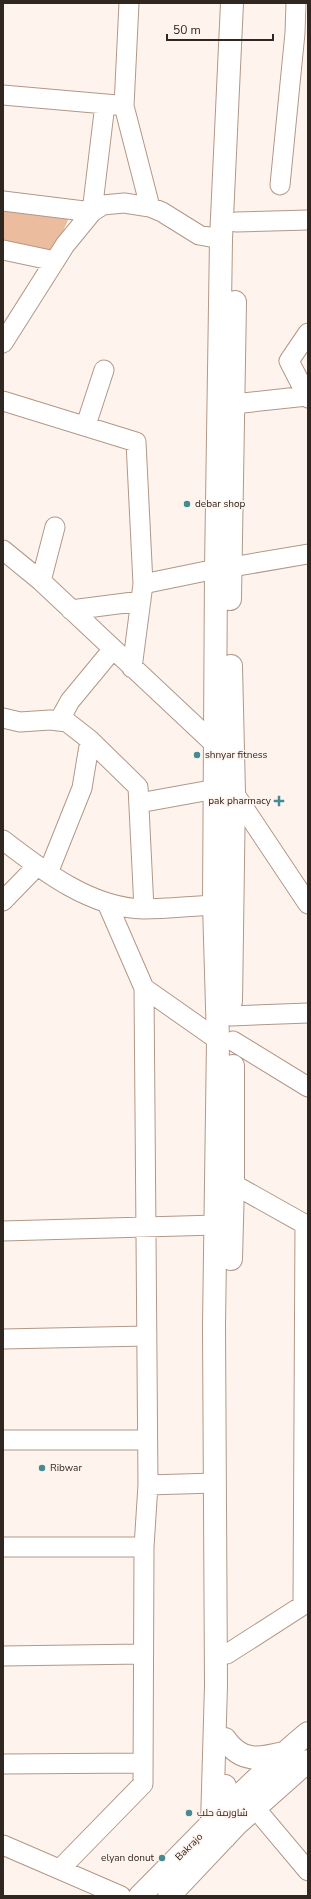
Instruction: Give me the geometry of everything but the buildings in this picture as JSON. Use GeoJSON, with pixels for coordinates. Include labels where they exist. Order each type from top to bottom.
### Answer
{"type":"FeatureCollection","features":[{"type":"Feature","properties":{"kind":"main road"},"geometry":{"type":"LineString","coordinates":[[225,1824],[216,1685],[214,1326],[216,1225],[225,1040],[231,1016],[224,753],[224,568],[220,239],[232,3]]}},
{"type":"Feature","properties":{"kind":"main road"},"geometry":{"type":"LineString","coordinates":[[224,568],[234,404],[236,222],[246,3]]}},
{"type":"Feature","properties":{"kind":"main road"},"geometry":{"type":"LineString","coordinates":[[225,791],[214,905],[225,1040],[233,1184],[228,1327],[225,1824]]}},
{"type":"Feature","properties":{"kind":"main road","name":"Bakrajo"},"geometry":{"type":"LineString","coordinates":[[140,1896],[225,1824],[264,1786],[284,1753],[308,1733]]}},
{"type":"Feature","properties":{"kind":"main road"},"geometry":{"type":"LineString","coordinates":[[225,1739],[236,1752],[248,1757],[262,1758],[284,1753]]}},
{"type":"Feature","properties":{"kind":"main road"},"geometry":{"type":"LineString","coordinates":[[169,1896],[225,1824],[255,1808],[264,1786],[308,1761]]}},
{"type":"Feature","properties":{"kind":"street"},"geometry":{"type":"LineString","coordinates":[[129,3],[124,106],[150,207]]}},
{"type":"Feature","properties":{"kind":"street"},"geometry":{"type":"LineString","coordinates":[[280,185],[302,33],[296,3]]}},
{"type":"Feature","properties":{"kind":"street"},"geometry":{"type":"LineString","coordinates":[[3,95],[124,106]]}},
{"type":"Feature","properties":{"kind":"street"},"geometry":{"type":"LineString","coordinates":[[92,212],[105,104]]}},
{"type":"Feature","properties":{"kind":"street"},"geometry":{"type":"LineString","coordinates":[[3,201],[92,212]]}},
{"type":"Feature","properties":{"kind":"street"},"geometry":{"type":"LineString","coordinates":[[3,343],[65,245],[92,212],[103,205],[112,203],[137,204],[150,207],[162,212],[199,236],[220,239]]}},
{"type":"Feature","properties":{"kind":"street"},"geometry":{"type":"LineString","coordinates":[[236,222],[308,220]]}},
{"type":"Feature","properties":{"kind":"street"},"geometry":{"type":"LineString","coordinates":[[3,250],[55,262]]}},
{"type":"Feature","properties":{"kind":"street"},"geometry":{"type":"LineString","coordinates":[[234,404],[307,397],[290,361],[308,334]]}},
{"type":"Feature","properties":{"kind":"street"},"geometry":{"type":"LineString","coordinates":[[86,425],[104,370]]}},
{"type":"Feature","properties":{"kind":"street"},"geometry":{"type":"LineString","coordinates":[[3,401],[86,425],[136,442],[142,593],[132,668]]}},
{"type":"Feature","properties":{"kind":"street"},"geometry":{"type":"LineString","coordinates":[[41,581],[55,527]]}},
{"type":"Feature","properties":{"kind":"street"},"geometry":{"type":"LineString","coordinates":[[3,550],[41,581],[224,753]]}},
{"type":"Feature","properties":{"kind":"street"},"geometry":{"type":"LineString","coordinates":[[71,610],[142,593],[224,568],[308,554]]}},
{"type":"Feature","properties":{"kind":"street"},"geometry":{"type":"LineString","coordinates":[[60,721],[70,701],[113,649]]}},
{"type":"Feature","properties":{"kind":"street"},"geometry":{"type":"LineString","coordinates":[[3,718],[20,722],[60,721],[74,726],[138,787],[144,909]]}},
{"type":"Feature","properties":{"kind":"street"},"geometry":{"type":"LineString","coordinates":[[3,901],[42,869],[82,788],[90,740]]}},
{"type":"Feature","properties":{"kind":"street"},"geometry":{"type":"LineString","coordinates":[[139,803],[225,791],[308,904]]}},
{"type":"Feature","properties":{"kind":"street"},"geometry":{"type":"LineString","coordinates":[[3,840],[42,869],[73,888],[108,903],[144,909],[214,905]]}},
{"type":"Feature","properties":{"kind":"street"},"geometry":{"type":"LineString","coordinates":[[60,1869],[143,1784],[144,1547],[148,1485],[144,988],[108,903]]}},
{"type":"Feature","properties":{"kind":"street"},"geometry":{"type":"LineString","coordinates":[[144,988],[225,1040],[308,1087]]}},
{"type":"Feature","properties":{"kind":"street"},"geometry":{"type":"LineString","coordinates":[[231,1016],[308,1013]]}},
{"type":"Feature","properties":{"kind":"street"},"geometry":{"type":"LineString","coordinates":[[226,1654],[306,1603],[307,1225],[233,1184]]}},
{"type":"Feature","properties":{"kind":"street"},"geometry":{"type":"LineString","coordinates":[[3,1231],[216,1225]]}},
{"type":"Feature","properties":{"kind":"street"},"geometry":{"type":"LineString","coordinates":[[3,1339],[147,1336]]}},
{"type":"Feature","properties":{"kind":"street"},"geometry":{"type":"LineString","coordinates":[[3,1440],[148,1440]]}},
{"type":"Feature","properties":{"kind":"street"},"geometry":{"type":"LineString","coordinates":[[148,1485],[215,1483]]}},
{"type":"Feature","properties":{"kind":"street"},"geometry":{"type":"LineString","coordinates":[[3,1547],[144,1547]]}},
{"type":"Feature","properties":{"kind":"street"},"geometry":{"type":"LineString","coordinates":[[3,1656],[143,1654]]}},
{"type":"Feature","properties":{"kind":"street"},"geometry":{"type":"LineString","coordinates":[[3,1764],[143,1763]]}},
{"type":"Feature","properties":{"kind":"street"},"geometry":{"type":"LineString","coordinates":[[255,1808],[308,1871]]}},
{"type":"Feature","properties":{"kind":"street"},"geometry":{"type":"LineString","coordinates":[[3,1845],[121,1896]]}},
{"type":"Feature","properties":{"kind":"shaded area"},"geometry":{"type":"Polygon","coordinates":[[[3,207],[71,213],[52,257],[3,246],[3,207]]]}},
{"type":"Feature","properties":{"kind":"place","name":"debar shop"},"geometry":{"type":"Point","coordinates":[187,504]}},
{"type":"Feature","properties":{"kind":"place","name":"shnyar fitness"},"geometry":{"type":"Point","coordinates":[197,755]}},
{"type":"Feature","properties":{"kind":"place","name":"pak pharmacy"},"geometry":{"type":"Point","coordinates":[279,801]}},
{"type":"Feature","properties":{"kind":"place","name":"Ribwar"},"geometry":{"type":"Point","coordinates":[42,1468]}},
{"type":"Feature","properties":{"kind":"place","name":"شاورمة حلب"},"geometry":{"type":"Point","coordinates":[189,1813]}},
{"type":"Feature","properties":{"kind":"place","name":"elyan donut"},"geometry":{"type":"Point","coordinates":[162,1858]}}]}
